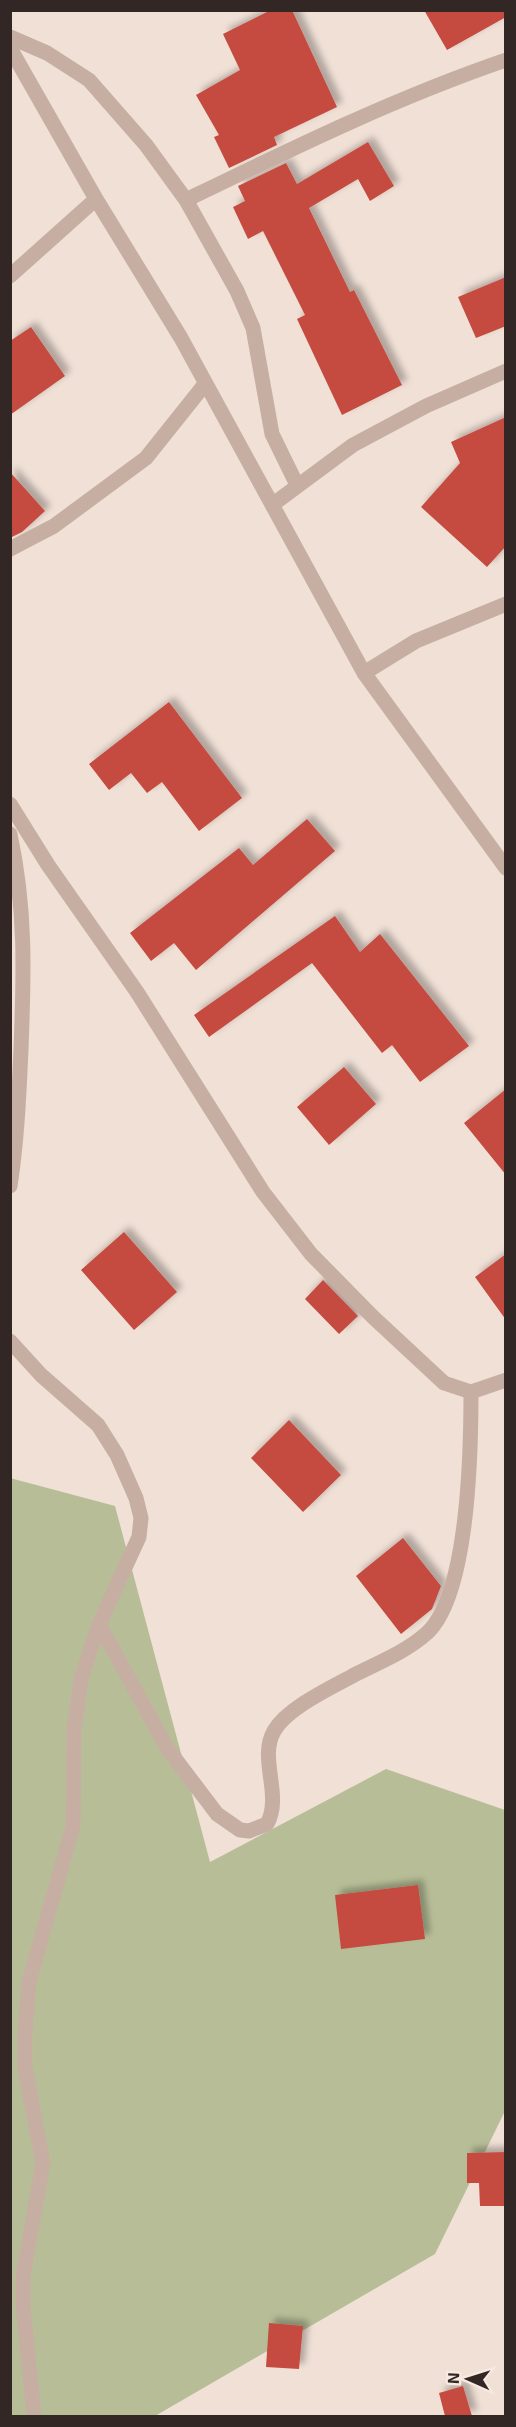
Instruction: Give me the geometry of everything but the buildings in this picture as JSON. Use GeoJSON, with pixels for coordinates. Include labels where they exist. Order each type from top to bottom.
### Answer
{"type":"FeatureCollection","features":[{"type":"Feature","properties":{"kind":"street"},"geometry":{"type":"LineString","coordinates":[[10,37],[47,53],[89,80],[146,145],[186,200],[237,291],[253,328],[260,356],[272,435],[297,485]]}},
{"type":"Feature","properties":{"kind":"street"},"geometry":{"type":"LineString","coordinates":[[10,48],[96,199],[181,338],[364,673],[506,868]]}},
{"type":"Feature","properties":{"kind":"street"},"geometry":{"type":"LineString","coordinates":[[186,200],[347,122],[431,86],[506,60]]}},
{"type":"Feature","properties":{"kind":"street"},"geometry":{"type":"LineString","coordinates":[[10,276],[96,199]]}},
{"type":"Feature","properties":{"kind":"street"},"geometry":{"type":"LineString","coordinates":[[272,505],[353,445],[426,406],[506,371]]}},
{"type":"Feature","properties":{"kind":"street"},"geometry":{"type":"LineString","coordinates":[[10,549],[54,526],[146,458],[205,384]]}},
{"type":"Feature","properties":{"kind":"street"},"geometry":{"type":"LineString","coordinates":[[364,673],[416,641],[506,604]]}},
{"type":"Feature","properties":{"kind":"street"},"geometry":{"type":"LineString","coordinates":[[10,804],[48,865],[137,992],[263,1192],[311,1254],[373,1317],[444,1383],[471,1392],[506,1380]]}},
{"type":"Feature","properties":{"kind":"street"},"geometry":{"type":"LineString","coordinates":[[10,834],[24,916],[24,979],[18,1134],[10,1186]]}},
{"type":"Feature","properties":{"kind":"street"},"geometry":{"type":"LineString","coordinates":[[10,1341],[41,1376],[98,1425],[117,1455],[136,1498],[141,1518],[138,1537],[99,1624],[81,1679],[74,1730],[73,1826],[40,1936],[29,1982],[25,2021],[25,2068],[43,2163],[23,2277],[23,2306],[34,2416]]}},
{"type":"Feature","properties":{"kind":"street"},"geometry":{"type":"LineString","coordinates":[[99,1624],[167,1748],[217,1814],[240,1830],[259,1828],[267,1824],[273,1813],[274,1800],[270,1771],[271,1742],[279,1725],[320,1693],[397,1653],[427,1633],[445,1610],[457,1566],[467,1487],[471,1392]]}},
{"type":"Feature","properties":{"kind":"green space"},"geometry":{"type":"Polygon","coordinates":[[[10,1478],[115,1506],[210,1862],[386,1769],[505,1810],[505,2111],[435,2254],[155,2416],[11,2416],[10,1478]]]}}]}
